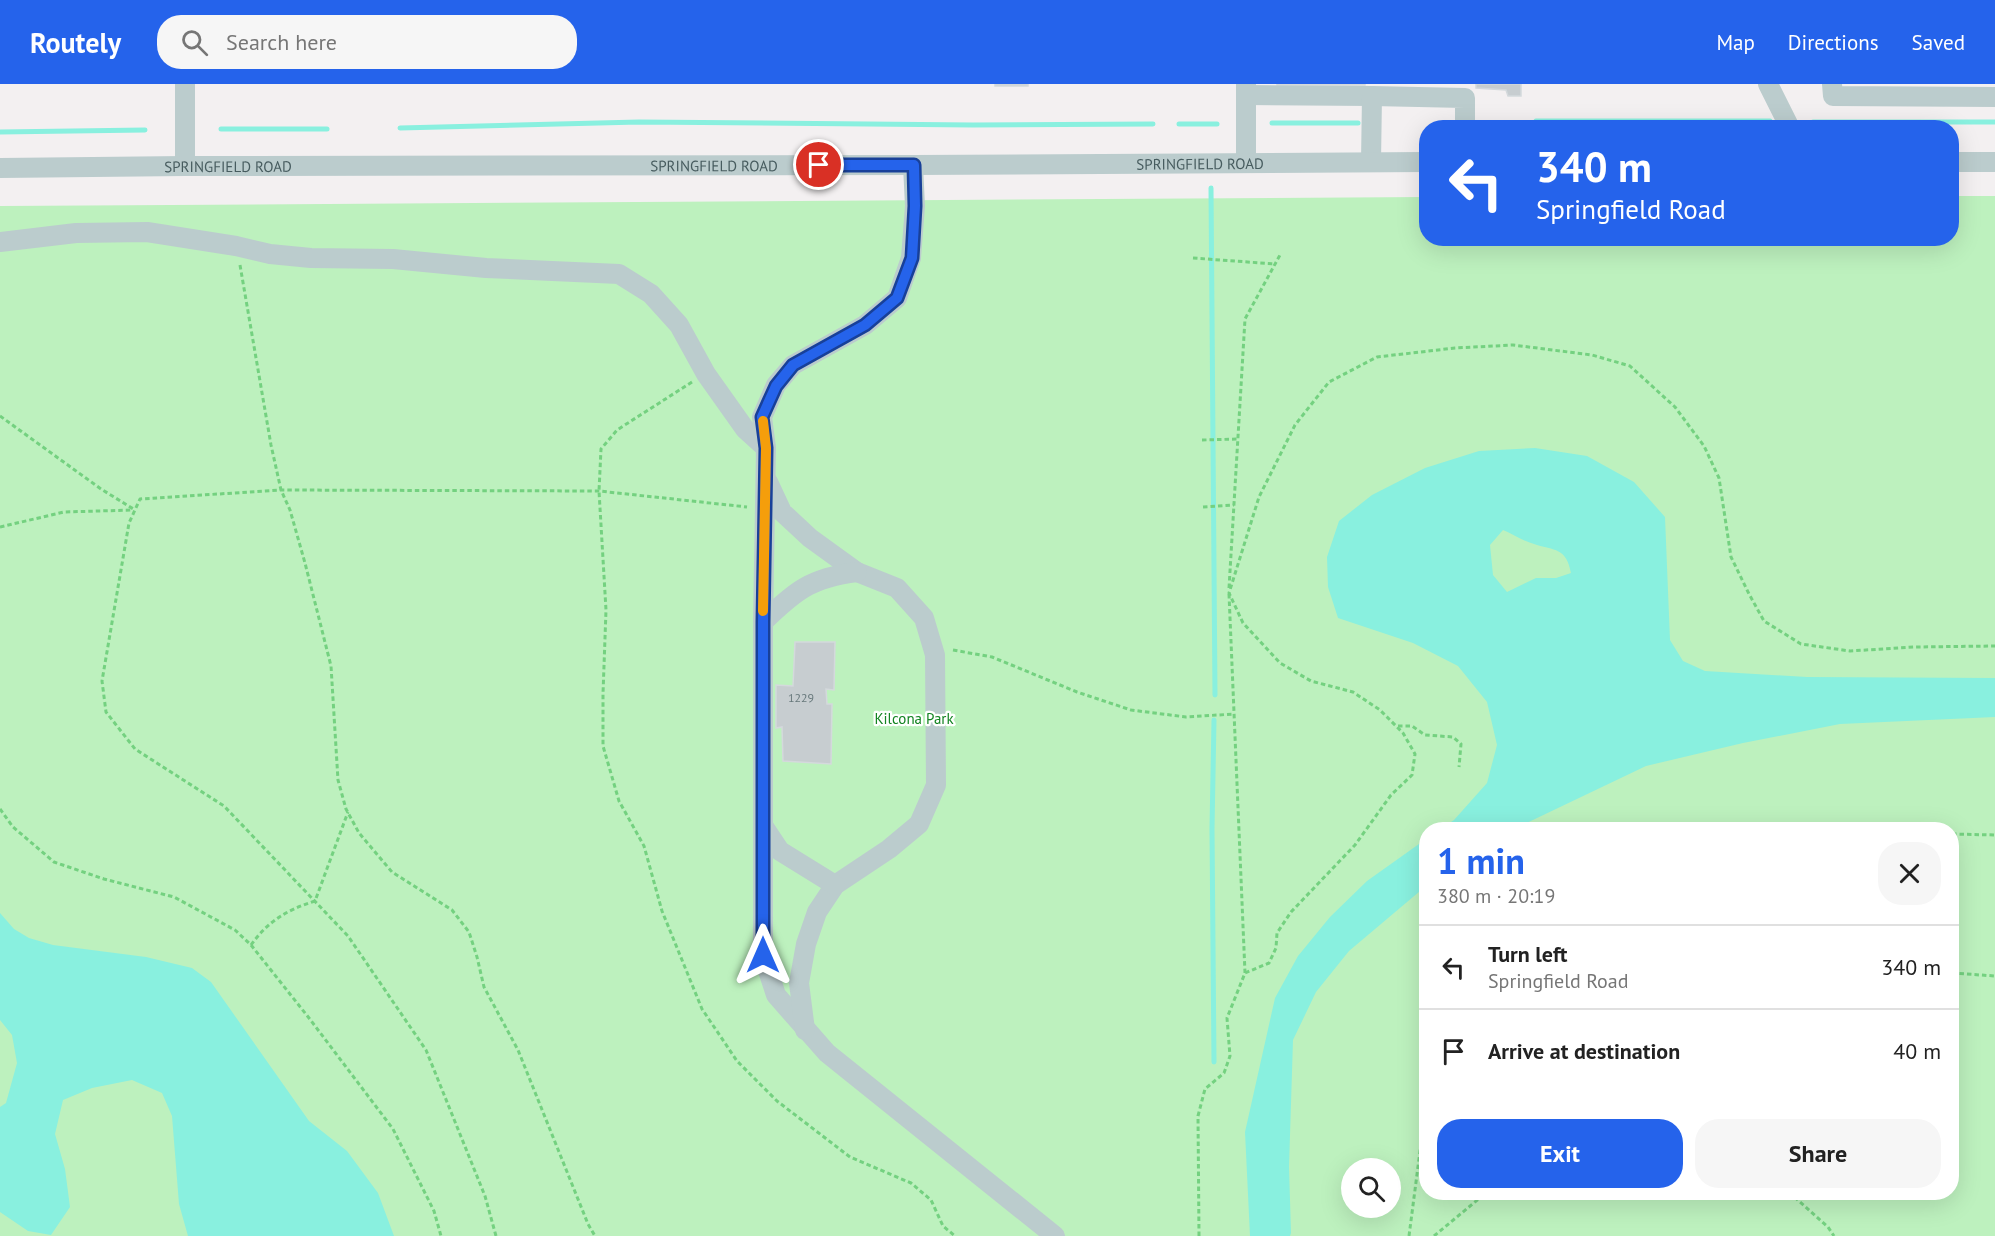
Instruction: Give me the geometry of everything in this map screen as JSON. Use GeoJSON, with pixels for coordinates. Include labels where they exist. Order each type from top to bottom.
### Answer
{"type":"FeatureCollection","features":[{"type":"Feature","properties":{"kind":"street"},"geometry":{"type":"LineString","coordinates":[[185,84],[185,165]]}},
{"type":"Feature","properties":{"kind":"street"},"geometry":{"type":"LineString","coordinates":[[1768,84],[1786,120]]}},
{"type":"Feature","properties":{"kind":"street"},"geometry":{"type":"LineString","coordinates":[[1832,84],[1833,96],[1995,97]]}},
{"type":"Feature","properties":{"kind":"street"},"geometry":{"type":"LineString","coordinates":[[1246,162],[1246,90],[1465,98],[1466,120]]}},
{"type":"Feature","properties":{"kind":"street"},"geometry":{"type":"LineString","coordinates":[[1371,162],[1372,96]]}},
{"type":"Feature","properties":{"kind":"street","name":"SPRINGFIELD ROAD"},"geometry":{"type":"LineString","coordinates":[[0,168],[185,165],[1419,162]]}},
{"type":"Feature","properties":{"kind":"street"},"geometry":{"type":"LineString","coordinates":[[1959,162],[1995,162]]}},
{"type":"Feature","properties":{"kind":"street"},"geometry":{"type":"LineString","coordinates":[[914,165],[915,206],[912,258],[897,298],[865,325],[793,365],[776,386],[762,417],[766,448],[763,622],[763,955],[776,995],[827,1053],[1055,1236]]}},
{"type":"Feature","properties":{"kind":"street"},"geometry":{"type":"LineString","coordinates":[[0,242],[76,233],[147,232],[236,246],[270,254],[311,258],[393,259],[486,268],[619,274],[651,294],[679,325],[706,374],[745,429],[766,448]]}},
{"type":"Feature","properties":{"kind":"street"},"geometry":{"type":"LineString","coordinates":[[766,477],[782,512],[810,538],[857,572],[897,588],[924,618],[935,655],[936,785],[919,824],[889,849],[835,885],[817,912],[806,944],[799,983],[805,1030]]}},
{"type":"Feature","properties":{"kind":"street"},"geometry":{"type":"LineString","coordinates":[[763,622],[789,597],[809,584],[832,575],[857,572]]}},
{"type":"Feature","properties":{"kind":"street"},"geometry":{"type":"LineString","coordinates":[[764,827],[780,851],[835,885]]}},
{"type":"Feature","properties":{"kind":"path"},"geometry":{"type":"LineString","coordinates":[[236,246],[281,490],[290,510],[331,666],[338,780],[348,812],[359,833],[392,872],[452,910],[469,932],[484,987],[518,1050],[588,1224],[595,1236]]}},
{"type":"Feature","properties":{"kind":"path"},"geometry":{"type":"LineString","coordinates":[[1199,1236],[1198,1116],[1205,1089],[1224,1073],[1230,1056],[1227,1018],[1245,973],[1229,593],[1245,319],[1280,255]]}},
{"type":"Feature","properties":{"kind":"path"},"geometry":{"type":"LineString","coordinates":[[1193,258],[1275,264]]}},
{"type":"Feature","properties":{"kind":"path"},"geometry":{"type":"LineString","coordinates":[[1245,973],[1269,963],[1276,948],[1278,933],[1292,912],[1355,845],[1391,795],[1412,775],[1415,754],[1403,733],[1380,710],[1353,692],[1311,681],[1280,663],[1243,623],[1229,593],[1259,497],[1295,425],[1329,382],[1377,357],[1455,348],[1513,345],[1592,355],[1630,366],[1675,407],[1704,446],[1719,478],[1731,557],[1764,621],[1801,644],[1850,651],[1995,646]]}},
{"type":"Feature","properties":{"kind":"path"},"geometry":{"type":"LineString","coordinates":[[706,374],[617,430],[602,449],[599,491],[606,610],[603,746],[619,801],[644,846],[662,911],[702,1009],[738,1061],[777,1101],[850,1157],[911,1183],[931,1200],[944,1226],[955,1236]]}},
{"type":"Feature","properties":{"kind":"path"},"geometry":{"type":"LineString","coordinates":[[0,416],[101,489],[135,510]]}},
{"type":"Feature","properties":{"kind":"path"},"geometry":{"type":"LineString","coordinates":[[1202,440],[1238,439]]}},
{"type":"Feature","properties":{"kind":"path"},"geometry":{"type":"LineString","coordinates":[[496,1236],[485,1196],[426,1050],[348,936],[224,807],[135,749],[106,712],[102,681],[129,523],[140,500],[281,490],[599,491],[765,508]]}},
{"type":"Feature","properties":{"kind":"path"},"geometry":{"type":"LineString","coordinates":[[1203,507],[1234,505]]}},
{"type":"Feature","properties":{"kind":"path"},"geometry":{"type":"LineString","coordinates":[[0,527],[64,512],[135,510]]}},
{"type":"Feature","properties":{"kind":"path"},"geometry":{"type":"LineString","coordinates":[[932,646],[992,657],[1077,692],[1131,710],[1186,717],[1234,714]]}},
{"type":"Feature","properties":{"kind":"path"},"geometry":{"type":"LineString","coordinates":[[1396,726],[1412,726],[1425,735],[1453,737],[1461,744],[1459,767]]}},
{"type":"Feature","properties":{"kind":"path"},"geometry":{"type":"LineString","coordinates":[[0,809],[13,826],[54,862],[104,879],[174,897],[235,930],[251,945],[309,1017],[393,1129],[434,1211],[441,1236]]}},
{"type":"Feature","properties":{"kind":"path"},"geometry":{"type":"LineString","coordinates":[[315,901],[348,812]]}},
{"type":"Feature","properties":{"kind":"path"},"geometry":{"type":"LineString","coordinates":[[1959,834],[1995,835]]}},
{"type":"Feature","properties":{"kind":"path"},"geometry":{"type":"LineString","coordinates":[[251,945],[263,929],[294,908],[315,901]]}},
{"type":"Feature","properties":{"kind":"path"},"geometry":{"type":"LineString","coordinates":[[1959,973],[1995,976]]}},
{"type":"Feature","properties":{"kind":"path"},"geometry":{"type":"LineString","coordinates":[[1409,1236],[1419,1159]]}},
{"type":"Feature","properties":{"kind":"path"},"geometry":{"type":"LineString","coordinates":[[1434,1236],[1477,1200]]}},
{"type":"Feature","properties":{"kind":"path"},"geometry":{"type":"LineString","coordinates":[[1798,1200],[1828,1227],[1834,1236]]}},
{"type":"Feature","properties":{"kind":"green space","name":"Kilcona Park"},"geometry":{"type":"Polygon","coordinates":[[[1959,196],[1995,196],[1995,1236],[0,1236],[0,206],[1419,197],[1419,246],[1959,246],[1959,196]]]}},
{"type":"Feature","properties":{"kind":"shaded area"},"geometry":{"type":"Polygon","coordinates":[[[1535,448],[1587,456],[1634,482],[1665,517],[1670,640],[1683,661],[1705,671],[1807,677],[1995,678],[1995,717],[1840,724],[1743,743],[1646,766],[1529,822],[1451,822],[1487,783],[1497,745],[1487,702],[1458,666],[1413,643],[1338,618],[1328,587],[1327,557],[1339,521],[1372,495],[1425,468],[1479,451],[1535,448]],[[1503,530],[1490,545],[1493,575],[1507,592],[1536,578],[1556,578],[1571,573],[1563,554],[1554,549],[1530,543],[1503,530]]]}},
{"type":"Feature","properties":{"kind":"shaded area"},"geometry":{"type":"Polygon","coordinates":[[[1419,844],[1419,892],[1349,951],[1316,992],[1293,1040],[1289,1167],[1291,1233],[1290,1236],[1250,1236],[1245,1132],[1275,998],[1298,956],[1330,917],[1367,881],[1419,844]]]}},
{"type":"Feature","properties":{"kind":"shaded area"},"geometry":{"type":"Polygon","coordinates":[[[0,913],[14,929],[29,938],[53,945],[146,957],[192,968],[211,982],[309,1121],[347,1151],[378,1193],[394,1236],[188,1236],[179,1204],[172,1116],[162,1093],[132,1080],[92,1088],[63,1100],[55,1134],[65,1169],[70,1207],[51,1235],[28,1231],[0,1212],[0,1107],[6,1103],[17,1063],[12,1035],[0,1020],[0,913]]]}},
{"type":"Feature","properties":{"kind":"building"},"geometry":{"type":"Polygon","coordinates":[[[995,84],[1028,84],[1028,86],[995,86],[995,84]]]}},
{"type":"Feature","properties":{"kind":"building"},"geometry":{"type":"Polygon","coordinates":[[[1365,84],[1365,85],[1277,85],[1365,84]]]}},
{"type":"Feature","properties":{"kind":"building"},"geometry":{"type":"Polygon","coordinates":[[[1476,84],[1521,84],[1521,96],[1508,96],[1506,90],[1476,88],[1476,84]]]}},
{"type":"Feature","properties":{"kind":"building"},"geometry":{"type":"Polygon","coordinates":[[[795,642],[835,642],[834,690],[826,689],[827,704],[832,704],[831,764],[783,761],[782,727],[776,728],[776,685],[793,686],[795,642]]]}},
{"type":"Feature","properties":{"kind":"waterway"},"geometry":{"type":"LineString","coordinates":[[400,128],[639,122],[1153,124]]}},
{"type":"Feature","properties":{"kind":"waterway"},"geometry":{"type":"LineString","coordinates":[[1959,122],[1995,122]]}},
{"type":"Feature","properties":{"kind":"waterway"},"geometry":{"type":"LineString","coordinates":[[1272,123],[1358,123]]}},
{"type":"Feature","properties":{"kind":"waterway"},"geometry":{"type":"LineString","coordinates":[[1179,124],[1217,124]]}},
{"type":"Feature","properties":{"kind":"waterway"},"geometry":{"type":"LineString","coordinates":[[221,129],[327,129]]}},
{"type":"Feature","properties":{"kind":"waterway"},"geometry":{"type":"LineString","coordinates":[[0,132],[145,130]]}},
{"type":"Feature","properties":{"kind":"waterway"},"geometry":{"type":"LineString","coordinates":[[1211,188],[1215,695]]}},
{"type":"Feature","properties":{"kind":"waterway"},"geometry":{"type":"LineString","coordinates":[[1214,720],[1212,829],[1214,1062]]}},
{"type":"Feature","properties":{"kind":"slow traffic"},"geometry":{"type":"LineString","coordinates":[[763,421],[766,448],[763,611]]}},
{"type":"Feature","properties":{"kind":"route"},"geometry":{"type":"LineString","coordinates":[[763,955],[763,622],[766,448],[762,417],[776,386],[793,365],[865,325],[897,298],[912,258],[915,206],[914,165],[819,165]]}}]}
